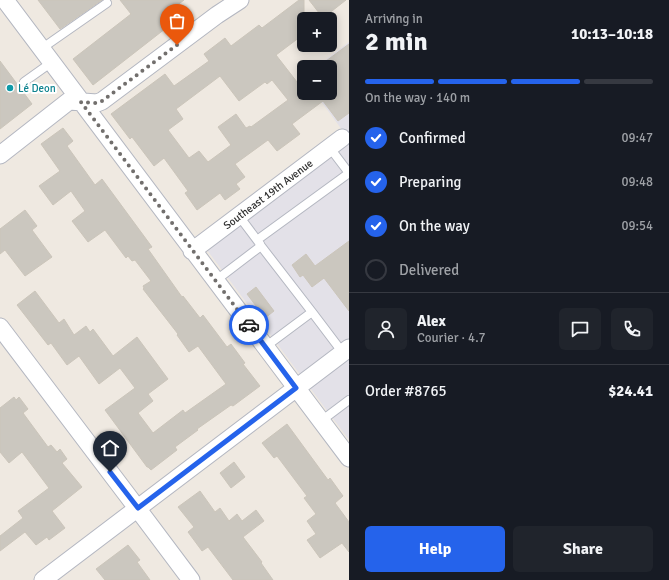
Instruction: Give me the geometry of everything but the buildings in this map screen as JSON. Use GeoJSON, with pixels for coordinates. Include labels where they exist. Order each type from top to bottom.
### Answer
{"type":"FeatureCollection","features":[{"type":"Feature","properties":{"kind":"street"},"geometry":{"type":"LineString","coordinates":[[5,0],[192,251],[349,458]]}},
{"type":"Feature","properties":{"kind":"street"},"geometry":{"type":"LineString","coordinates":[[0,155],[70,101],[97,103],[102,101],[217,15],[240,0]]}},
{"type":"Feature","properties":{"kind":"street","name":"Southeast 19th Avenue"},"geometry":{"type":"LineString","coordinates":[[192,251],[336,143]]}},
{"type":"Feature","properties":{"kind":"street"},"geometry":{"type":"LineString","coordinates":[[0,327],[191,580]]}},
{"type":"Feature","properties":{"kind":"street"},"geometry":{"type":"LineString","coordinates":[[43,580],[346,350]]}},
{"type":"Feature","properties":{"kind":"lane"},"geometry":{"type":"LineString","coordinates":[[41,49],[107,4]]}},
{"type":"Feature","properties":{"kind":"lane"},"geometry":{"type":"LineString","coordinates":[[24,82],[52,62]]}},
{"type":"Feature","properties":{"kind":"lane"},"geometry":{"type":"LineString","coordinates":[[215,281],[259,243],[349,173],[336,143]]}},
{"type":"Feature","properties":{"kind":"lane"},"geometry":{"type":"LineString","coordinates":[[239,216],[312,312],[346,350]]}},
{"type":"Feature","properties":{"kind":"lane"},"geometry":{"type":"LineString","coordinates":[[265,347],[312,312]]}},
{"type":"Feature","properties":{"kind":"lane"},"geometry":{"type":"LineString","coordinates":[[321,421],[349,400]]}},
{"type":"Feature","properties":{"kind":"shaded area"},"geometry":{"type":"Polygon","coordinates":[[[349,42],[349,440],[201,242],[345,134],[320,100],[337,100],[337,60],[325,60],[349,42]]]}},
{"type":"Feature","properties":{"kind":"way so far"},"geometry":{"type":"LineString","coordinates":[[177,45],[102,101],[97,103],[81,102],[249,325]]}},
{"type":"Feature","properties":{"kind":"place","name":"Lé Deon"},"geometry":{"type":"Point","coordinates":[10,88]}},
{"type":"Feature","properties":{"kind":"route"},"geometry":{"type":"LineString","coordinates":[[110,472],[138,508],[296,388],[249,325]]}}]}
